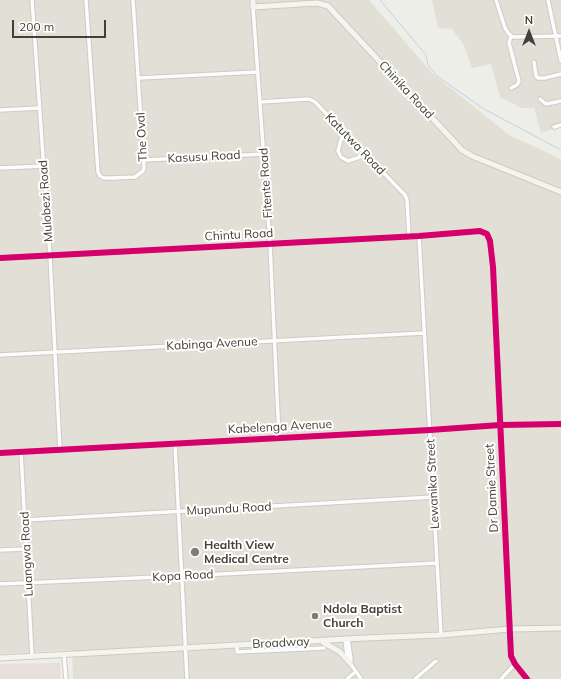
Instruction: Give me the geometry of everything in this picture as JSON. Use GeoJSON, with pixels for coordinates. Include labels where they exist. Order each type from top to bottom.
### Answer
{"type":"FeatureCollection","features":[{"type":"Feature","properties":{"kind":"main road","name":"Fitente Road"},"geometry":{"type":"LineString","coordinates":[[253,0],[253,7]]}},
{"type":"Feature","properties":{"kind":"main road","name":"Chinika Road"},"geometry":{"type":"LineString","coordinates":[[253,7],[317,3],[328,6],[462,150],[472,156],[561,192]]}},
{"type":"Feature","properties":{"kind":"main road","name":"Broadway"},"geometry":{"type":"LineString","coordinates":[[0,658],[441,635],[510,629],[561,628]]}},
{"type":"Feature","properties":{"kind":"main road"},"geometry":{"type":"LineString","coordinates":[[321,641],[334,648],[351,665]]}},
{"type":"Feature","properties":{"kind":"street","name":"Mulobezi Road"},"geometry":{"type":"LineString","coordinates":[[32,0],[50,256],[60,450]]}},
{"type":"Feature","properties":{"kind":"street","name":"The Oval"},"geometry":{"type":"LineString","coordinates":[[86,0],[98,172],[100,176],[104,178],[135,177],[143,171],[144,160],[133,0]]}},
{"type":"Feature","properties":{"kind":"street"},"geometry":{"type":"LineString","coordinates":[[496,0],[505,28],[511,36],[519,38],[561,36]]}},
{"type":"Feature","properties":{"kind":"street"},"geometry":{"type":"LineString","coordinates":[[548,0],[561,61]]}},
{"type":"Feature","properties":{"kind":"street","name":"Fitente Road"},"geometry":{"type":"LineString","coordinates":[[253,7],[270,244],[280,438]]}},
{"type":"Feature","properties":{"kind":"street"},"geometry":{"type":"LineString","coordinates":[[511,36],[509,43],[519,81],[517,85],[511,88]]}},
{"type":"Feature","properties":{"kind":"street"},"geometry":{"type":"LineString","coordinates":[[534,62],[536,76],[538,78],[561,74]]}},
{"type":"Feature","properties":{"kind":"street"},"geometry":{"type":"LineString","coordinates":[[139,78],[258,72]]}},
{"type":"Feature","properties":{"kind":"street","name":"Katutwa Road"},"geometry":{"type":"LineString","coordinates":[[260,102],[305,99],[312,100],[405,195],[407,200],[409,236]]}},
{"type":"Feature","properties":{"kind":"street"},"geometry":{"type":"LineString","coordinates":[[540,99],[546,104],[561,101]]}},
{"type":"Feature","properties":{"kind":"street"},"geometry":{"type":"LineString","coordinates":[[0,110],[39,108]]}},
{"type":"Feature","properties":{"kind":"street"},"geometry":{"type":"LineString","coordinates":[[554,127],[561,125]]}},
{"type":"Feature","properties":{"kind":"street"},"geometry":{"type":"LineString","coordinates":[[343,132],[338,151],[341,157],[348,161],[366,155]]}},
{"type":"Feature","properties":{"kind":"street","name":"Kasusu Road"},"geometry":{"type":"LineString","coordinates":[[144,160],[264,154]]}},
{"type":"Feature","properties":{"kind":"street"},"geometry":{"type":"LineString","coordinates":[[0,168],[44,166]]}},
{"type":"Feature","properties":{"kind":"street","name":"Chintu Road"},"geometry":{"type":"LineString","coordinates":[[0,258],[419,236],[480,231]]}},
{"type":"Feature","properties":{"kind":"street","name":"Dr Damie Street"},"geometry":{"type":"LineString","coordinates":[[480,231],[487,234],[489,237],[493,266],[511,656],[515,664]]}},
{"type":"Feature","properties":{"kind":"street","name":"Lewanika Street"},"geometry":{"type":"LineString","coordinates":[[419,236],[441,635]]}},
{"type":"Feature","properties":{"kind":"street","name":"Kabinga Avenue"},"geometry":{"type":"LineString","coordinates":[[0,355],[424,333]]}},
{"type":"Feature","properties":{"kind":"street","name":"Kabelenga Avenue"},"geometry":{"type":"LineString","coordinates":[[0,453],[500,425],[561,424]]}},
{"type":"Feature","properties":{"kind":"street"},"geometry":{"type":"LineString","coordinates":[[175,444],[187,679]]}},
{"type":"Feature","properties":{"kind":"street","name":"Luangwa Road"},"geometry":{"type":"LineString","coordinates":[[21,452],[32,656]]}},
{"type":"Feature","properties":{"kind":"street","name":"Mupundu Road"},"geometry":{"type":"LineString","coordinates":[[24,520],[434,497]]}},
{"type":"Feature","properties":{"kind":"street"},"geometry":{"type":"LineString","coordinates":[[0,550],[26,549]]}},
{"type":"Feature","properties":{"kind":"street","name":"Kopa Road"},"geometry":{"type":"LineString","coordinates":[[0,584],[437,562]]}},
{"type":"Feature","properties":{"kind":"street"},"geometry":{"type":"LineString","coordinates":[[347,639],[351,665],[361,679]]}},
{"type":"Feature","properties":{"kind":"street"},"geometry":{"type":"LineString","coordinates":[[266,644],[266,651]]}},
{"type":"Feature","properties":{"kind":"street"},"geometry":{"type":"LineString","coordinates":[[237,645],[237,652],[324,648]]}},
{"type":"Feature","properties":{"kind":"street"},"geometry":{"type":"LineString","coordinates":[[64,655],[66,679]]}},
{"type":"Feature","properties":{"kind":"street"},"geometry":{"type":"LineString","coordinates":[[415,679],[436,661]]}},
{"type":"Feature","properties":{"kind":"street"},"geometry":{"type":"LineString","coordinates":[[501,679],[515,664],[527,679]]}},
{"type":"Feature","properties":{"kind":"street"},"geometry":{"type":"LineString","coordinates":[[347,679],[355,672]]}},
{"type":"Feature","properties":{"kind":"shaded area"},"geometry":{"type":"Polygon","coordinates":[[[0,0],[369,0],[432,73],[509,135],[561,159],[561,679],[73,679],[72,650],[0,654],[0,0]]]}},
{"type":"Feature","properties":{"kind":"shaded area"},"geometry":{"type":"Polygon","coordinates":[[[432,0],[561,0],[561,126],[541,133],[534,108],[521,108],[500,97],[491,64],[472,68],[463,44],[452,29],[438,28],[432,0]]]}},
{"type":"Feature","properties":{"kind":"shaded area"},"geometry":{"type":"Polygon","coordinates":[[[60,663],[61,679],[0,679],[0,664],[60,663]]]}},
{"type":"Feature","properties":{"kind":"waterway"},"geometry":{"type":"LineString","coordinates":[[380,0],[426,55],[428,65],[437,76],[484,109],[561,150]]}},
{"type":"Feature","properties":{"kind":"cycle path"},"geometry":{"type":"LineString","coordinates":[[0,258],[419,236],[480,231],[487,234],[490,241],[493,267],[511,656],[515,664],[527,679]]}},
{"type":"Feature","properties":{"kind":"cycle path"},"geometry":{"type":"LineString","coordinates":[[0,453],[500,425],[561,424]]}},
{"type":"Feature","properties":{"kind":"place","name":"Health View Medical Centre"},"geometry":{"type":"Point","coordinates":[195,552]}},
{"type":"Feature","properties":{"kind":"place","name":"Ndola Baptist Church"},"geometry":{"type":"Point","coordinates":[315,616]}}]}
